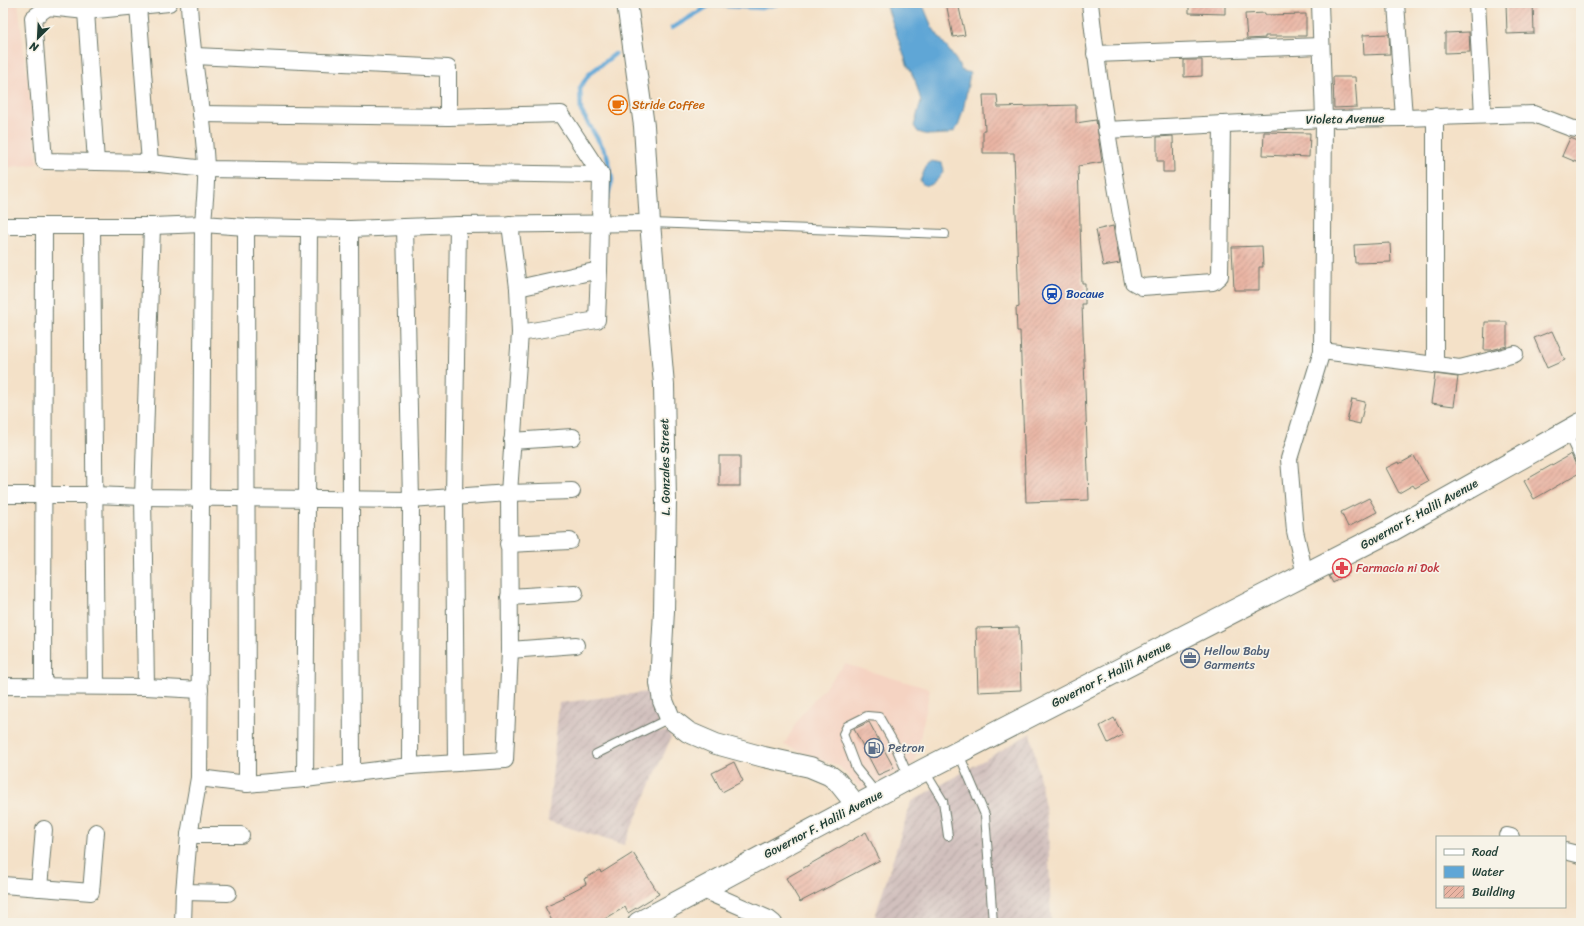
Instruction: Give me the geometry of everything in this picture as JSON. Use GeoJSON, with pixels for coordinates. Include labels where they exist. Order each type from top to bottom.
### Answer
{"type":"FeatureCollection","features":[{"type":"Feature","properties":{"kind":"main road","name":"Governor F. Halili Avenue"},"geometry":{"type":"LineString","coordinates":[[639,923],[917,774],[1392,530],[1574,428]]}},
{"type":"Feature","properties":{"kind":"street"},"geometry":{"type":"LineString","coordinates":[[169,3],[138,6],[105,6],[86,11],[47,5],[33,18],[44,161],[150,163],[206,169],[601,175]]}},
{"type":"Feature","properties":{"kind":"street"},"geometry":{"type":"LineString","coordinates":[[183,923],[189,835],[199,778],[203,224],[206,169],[202,114],[189,3]]}},
{"type":"Feature","properties":{"kind":"street","name":"L. Gonzales Street"},"geometry":{"type":"LineString","coordinates":[[627,3],[644,126],[650,223],[664,393],[666,502],[664,611],[660,683],[663,701],[670,718]]}},
{"type":"Feature","properties":{"kind":"street"},"geometry":{"type":"LineString","coordinates":[[1090,3],[1095,54],[1106,130],[1133,282],[1142,287],[1213,282],[1220,276],[1222,124]]}},
{"type":"Feature","properties":{"kind":"street"},"geometry":{"type":"LineString","coordinates":[[1305,575],[1295,531],[1289,459],[1322,351],[1324,119],[1320,3]]}},
{"type":"Feature","properties":{"kind":"street"},"geometry":{"type":"LineString","coordinates":[[1396,3],[1404,118]]}},
{"type":"Feature","properties":{"kind":"street"},"geometry":{"type":"LineString","coordinates":[[1477,3],[1483,115]]}},
{"type":"Feature","properties":{"kind":"street"},"geometry":{"type":"LineString","coordinates":[[138,6],[150,163]]}},
{"type":"Feature","properties":{"kind":"street"},"geometry":{"type":"LineString","coordinates":[[86,11],[96,162]]}},
{"type":"Feature","properties":{"kind":"street"},"geometry":{"type":"LineString","coordinates":[[1095,54],[1321,46]]}},
{"type":"Feature","properties":{"kind":"street"},"geometry":{"type":"LineString","coordinates":[[195,56],[448,68],[448,117]]}},
{"type":"Feature","properties":{"kind":"street"},"geometry":{"type":"LineString","coordinates":[[202,114],[448,117],[561,114],[601,175],[597,320],[520,333]]}},
{"type":"Feature","properties":{"kind":"street","name":"Violeta Avenue"},"geometry":{"type":"LineString","coordinates":[[1106,130],[1324,119],[1534,114],[1571,128],[1581,130]]}},
{"type":"Feature","properties":{"kind":"street"},"geometry":{"type":"LineString","coordinates":[[1435,365],[1436,116]]}},
{"type":"Feature","properties":{"kind":"street"},"geometry":{"type":"LineString","coordinates":[[3,226],[152,226],[203,224],[246,227],[350,229],[599,222],[650,223]]}},
{"type":"Feature","properties":{"kind":"street"},"geometry":{"type":"LineString","coordinates":[[199,778],[247,784],[305,779],[410,766],[506,760],[510,650],[508,544],[509,493],[520,333],[518,288],[510,224]]}},
{"type":"Feature","properties":{"kind":"street"},"geometry":{"type":"LineString","coordinates":[[456,764],[454,497],[458,225]]}},
{"type":"Feature","properties":{"kind":"street"},"geometry":{"type":"LineString","coordinates":[[43,686],[44,226]]}},
{"type":"Feature","properties":{"kind":"street"},"geometry":{"type":"LineString","coordinates":[[92,226],[96,686]]}},
{"type":"Feature","properties":{"kind":"street"},"geometry":{"type":"LineString","coordinates":[[146,687],[143,497],[152,226]]}},
{"type":"Feature","properties":{"kind":"street"},"geometry":{"type":"LineString","coordinates":[[246,227],[247,784]]}},
{"type":"Feature","properties":{"kind":"street"},"geometry":{"type":"LineString","coordinates":[[405,227],[411,500],[410,766]]}},
{"type":"Feature","properties":{"kind":"street"},"geometry":{"type":"LineString","coordinates":[[305,779],[309,228]]}},
{"type":"Feature","properties":{"kind":"street"},"geometry":{"type":"LineString","coordinates":[[350,229],[352,773]]}},
{"type":"Feature","properties":{"kind":"street"},"geometry":{"type":"LineString","coordinates":[[518,288],[599,270]]}},
{"type":"Feature","properties":{"kind":"street"},"geometry":{"type":"LineString","coordinates":[[1322,351],[1460,368],[1515,354]]}},
{"type":"Feature","properties":{"kind":"street"},"geometry":{"type":"LineString","coordinates":[[512,441],[573,437]]}},
{"type":"Feature","properties":{"kind":"street"},"geometry":{"type":"LineString","coordinates":[[3,495],[411,500],[509,493],[572,491]]}},
{"type":"Feature","properties":{"kind":"street"},"geometry":{"type":"LineString","coordinates":[[508,544],[570,541]]}},
{"type":"Feature","properties":{"kind":"street"},"geometry":{"type":"LineString","coordinates":[[509,597],[575,594]]}},
{"type":"Feature","properties":{"kind":"street"},"geometry":{"type":"LineString","coordinates":[[510,650],[576,644]]}},
{"type":"Feature","properties":{"kind":"street"},"geometry":{"type":"LineString","coordinates":[[3,686],[146,687],[200,690]]}},
{"type":"Feature","properties":{"kind":"street"},"geometry":{"type":"LineString","coordinates":[[670,718],[688,732],[716,744],[764,757],[810,767],[829,775],[837,781],[857,806]]}},
{"type":"Feature","properties":{"kind":"street"},"geometry":{"type":"LineString","coordinates":[[39,888],[44,829]]}},
{"type":"Feature","properties":{"kind":"street"},"geometry":{"type":"LineString","coordinates":[[3,886],[91,892],[96,832]]}},
{"type":"Feature","properties":{"kind":"street"},"geometry":{"type":"LineString","coordinates":[[189,835],[241,835]]}},
{"type":"Feature","properties":{"kind":"street"},"geometry":{"type":"LineString","coordinates":[[1566,851],[1581,855]]}},
{"type":"Feature","properties":{"kind":"street"},"geometry":{"type":"LineString","coordinates":[[703,890],[769,919],[774,923]]}},
{"type":"Feature","properties":{"kind":"street"},"geometry":{"type":"LineString","coordinates":[[184,892],[228,892]]}},
{"type":"Feature","properties":{"kind":"lane"},"geometry":{"type":"LineString","coordinates":[[650,223],[944,234]]}},
{"type":"Feature","properties":{"kind":"lane"},"geometry":{"type":"LineString","coordinates":[[1574,428],[1581,462]]}},
{"type":"Feature","properties":{"kind":"lane"},"geometry":{"type":"LineString","coordinates":[[878,795],[856,768],[843,734],[847,726],[867,716],[879,717],[895,745],[917,774],[943,801],[948,836]]}},
{"type":"Feature","properties":{"kind":"lane"},"geometry":{"type":"LineString","coordinates":[[596,754],[670,718]]}},
{"type":"Feature","properties":{"kind":"lane"},"geometry":{"type":"LineString","coordinates":[[959,753],[985,816],[993,923]]}},
{"type":"Feature","properties":{"kind":"shaded area"},"geometry":{"type":"Polygon","coordinates":[[[3,3],[18,3],[38,164],[3,168],[3,3]]]}},
{"type":"Feature","properties":{"kind":"shaded area"},"geometry":{"type":"Polygon","coordinates":[[[845,664],[930,689],[915,763],[863,791],[840,767],[784,745],[800,716],[845,664]]]}},
{"type":"Feature","properties":{"kind":"shaded area"},"geometry":{"type":"Polygon","coordinates":[[[656,691],[659,732],[668,731],[671,738],[624,845],[548,821],[559,703],[656,691]]]}},
{"type":"Feature","properties":{"kind":"shaded area"},"geometry":{"type":"Polygon","coordinates":[[[1031,733],[1048,823],[1051,923],[873,923],[911,802],[1031,733]]]}},
{"type":"Feature","properties":{"kind":"water"},"geometry":{"type":"Polygon","coordinates":[[[897,3],[922,3],[932,27],[956,60],[961,70],[970,73],[959,124],[955,131],[948,134],[928,135],[918,132],[914,126],[921,101],[915,80],[907,64],[887,7],[897,3]]]}},
{"type":"Feature","properties":{"kind":"water"},"geometry":{"type":"Polygon","coordinates":[[[931,161],[942,163],[944,170],[934,183],[930,185],[923,184],[920,181],[927,164],[931,161]]]}},
{"type":"Feature","properties":{"kind":"building"},"geometry":{"type":"Polygon","coordinates":[[[946,3],[958,3],[965,35],[953,37],[946,3]]]}},
{"type":"Feature","properties":{"kind":"building"},"geometry":{"type":"Polygon","coordinates":[[[1189,3],[1225,3],[1225,14],[1189,13],[1189,3]]]}},
{"type":"Feature","properties":{"kind":"building"},"geometry":{"type":"Polygon","coordinates":[[[1506,3],[1533,3],[1534,33],[1507,34],[1506,3]]]}},
{"type":"Feature","properties":{"kind":"building"},"geometry":{"type":"Polygon","coordinates":[[[1265,13],[1265,15],[1306,14],[1306,36],[1265,36],[1265,38],[1247,39],[1245,14],[1265,13]]]}},
{"type":"Feature","properties":{"kind":"building"},"geometry":{"type":"Polygon","coordinates":[[[1469,32],[1470,52],[1445,53],[1445,33],[1469,32]]]}},
{"type":"Feature","properties":{"kind":"building"},"geometry":{"type":"Polygon","coordinates":[[[1389,34],[1390,54],[1364,55],[1363,35],[1389,34]]]}},
{"type":"Feature","properties":{"kind":"building"},"geometry":{"type":"Polygon","coordinates":[[[1184,60],[1202,60],[1202,76],[1184,77],[1184,60]]]}},
{"type":"Feature","properties":{"kind":"building"},"geometry":{"type":"Polygon","coordinates":[[[1333,77],[1355,77],[1357,107],[1334,108],[1333,77]]]}},
{"type":"Feature","properties":{"kind":"building","name":"Bocaue"},"geometry":{"type":"Polygon","coordinates":[[[983,95],[997,95],[998,107],[1076,105],[1076,123],[1096,120],[1102,162],[1078,166],[1082,283],[1085,283],[1085,304],[1082,304],[1089,500],[1026,502],[1020,331],[1017,331],[1016,308],[1019,307],[1014,153],[983,153],[983,130],[985,130],[983,95]]]}},
{"type":"Feature","properties":{"kind":"building"},"geometry":{"type":"Polygon","coordinates":[[[1264,132],[1310,133],[1309,157],[1263,155],[1264,132]]]}},
{"type":"Feature","properties":{"kind":"building"},"geometry":{"type":"Polygon","coordinates":[[[1173,136],[1174,172],[1163,172],[1163,161],[1157,161],[1157,137],[1173,136]]]}},
{"type":"Feature","properties":{"kind":"building"},"geometry":{"type":"Polygon","coordinates":[[[1570,138],[1581,142],[1581,164],[1562,156],[1570,138]]]}},
{"type":"Feature","properties":{"kind":"building"},"geometry":{"type":"Polygon","coordinates":[[[1113,226],[1120,263],[1103,266],[1096,230],[1113,226]]]}},
{"type":"Feature","properties":{"kind":"building"},"geometry":{"type":"Polygon","coordinates":[[[1390,243],[1391,262],[1355,263],[1354,245],[1390,243]]]}},
{"type":"Feature","properties":{"kind":"building"},"geometry":{"type":"Polygon","coordinates":[[[1262,246],[1263,267],[1259,267],[1259,290],[1234,290],[1232,247],[1262,246]]]}},
{"type":"Feature","properties":{"kind":"building"},"geometry":{"type":"Polygon","coordinates":[[[1485,322],[1507,322],[1507,346],[1484,350],[1485,322]]]}},
{"type":"Feature","properties":{"kind":"building"},"geometry":{"type":"Polygon","coordinates":[[[1552,331],[1565,360],[1547,368],[1534,338],[1552,331]]]}},
{"type":"Feature","properties":{"kind":"building"},"geometry":{"type":"Polygon","coordinates":[[[1435,374],[1458,377],[1454,406],[1431,403],[1435,374]]]}},
{"type":"Feature","properties":{"kind":"building"},"geometry":{"type":"Polygon","coordinates":[[[1352,399],[1365,402],[1360,424],[1347,421],[1352,399]]]}},
{"type":"Feature","properties":{"kind":"building"},"geometry":{"type":"Polygon","coordinates":[[[1571,454],[1576,465],[1581,467],[1581,472],[1534,499],[1524,481],[1571,454]]]}},
{"type":"Feature","properties":{"kind":"building"},"geometry":{"type":"Polygon","coordinates":[[[719,456],[740,456],[740,486],[719,486],[719,456]]]}},
{"type":"Feature","properties":{"kind":"building"},"geometry":{"type":"Polygon","coordinates":[[[1414,456],[1428,481],[1415,488],[1413,485],[1399,493],[1386,468],[1398,462],[1399,464],[1414,456]]]}},
{"type":"Feature","properties":{"kind":"building"},"geometry":{"type":"Polygon","coordinates":[[[1369,498],[1377,512],[1348,527],[1341,512],[1369,498]]]}},
{"type":"Feature","properties":{"kind":"building"},"geometry":{"type":"Polygon","coordinates":[[[1347,567],[1350,572],[1333,583],[1329,576],[1347,567]]]}},
{"type":"Feature","properties":{"kind":"building"},"geometry":{"type":"Polygon","coordinates":[[[1019,627],[1021,690],[978,692],[976,628],[1019,627]]]}},
{"type":"Feature","properties":{"kind":"building"},"geometry":{"type":"Polygon","coordinates":[[[1114,718],[1123,735],[1108,743],[1100,726],[1114,718]]]}},
{"type":"Feature","properties":{"kind":"building","name":"Petron"},"geometry":{"type":"Polygon","coordinates":[[[869,722],[894,768],[878,775],[854,729],[869,722]]]}},
{"type":"Feature","properties":{"kind":"building"},"geometry":{"type":"Polygon","coordinates":[[[734,762],[743,781],[722,792],[712,773],[734,762]]]}},
{"type":"Feature","properties":{"kind":"building"},"geometry":{"type":"Polygon","coordinates":[[[866,832],[880,860],[800,902],[786,878],[866,832]]]}},
{"type":"Feature","properties":{"kind":"building"},"geometry":{"type":"Polygon","coordinates":[[[633,853],[659,894],[628,913],[625,907],[598,923],[553,923],[545,907],[565,898],[563,896],[586,884],[584,879],[600,870],[601,873],[633,853]]]}},
{"type":"Feature","properties":{"kind":"waterway"},"geometry":{"type":"LineString","coordinates":[[672,28],[710,5],[761,8],[781,3]]}},
{"type":"Feature","properties":{"kind":"waterway"},"geometry":{"type":"LineString","coordinates":[[607,198],[612,180],[607,155],[581,111],[580,88],[589,74],[615,54]]}},
{"type":"Feature","properties":{"kind":"place","name":"Stride Coffee"},"geometry":{"type":"Point","coordinates":[618,105]}},
{"type":"Feature","properties":{"kind":"place","name":"Bocaue"},"geometry":{"type":"Point","coordinates":[1052,294]}},
{"type":"Feature","properties":{"kind":"place","name":"Farmacia ni Dok"},"geometry":{"type":"Point","coordinates":[1342,568]}},
{"type":"Feature","properties":{"kind":"place","name":"Hellow Baby Garments"},"geometry":{"type":"Point","coordinates":[1190,658]}},
{"type":"Feature","properties":{"kind":"place","name":"Petron"},"geometry":{"type":"Point","coordinates":[874,748]}}]}
